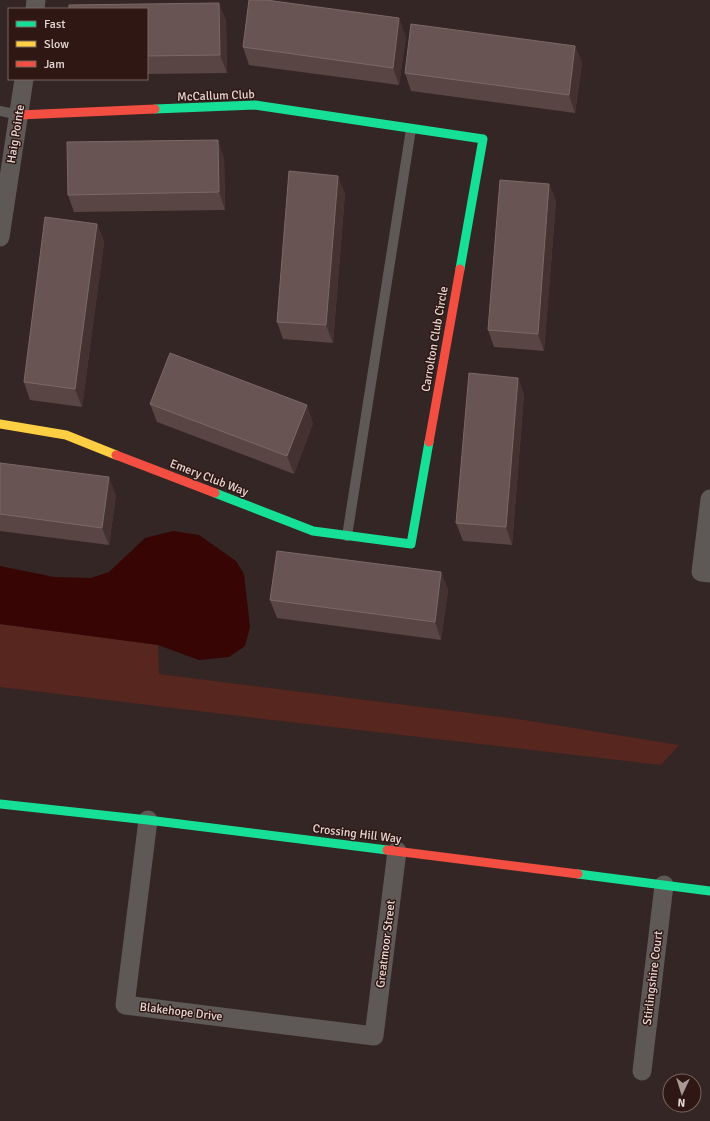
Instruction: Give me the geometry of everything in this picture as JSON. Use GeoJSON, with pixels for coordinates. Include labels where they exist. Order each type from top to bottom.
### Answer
{"type":"FeatureCollection","features":[{"type":"Feature","properties":{"kind":"street","name":"Haig Pointe"},"geometry":{"type":"LineString","coordinates":[[0,237],[4,182],[19,115],[24,80]]}},
{"type":"Feature","properties":{"kind":"street","name":"McCallum Club"},"geometry":{"type":"LineString","coordinates":[[19,115],[255,105],[483,139]]}},
{"type":"Feature","properties":{"kind":"street","name":"Carrolton Club Circle"},"geometry":{"type":"LineString","coordinates":[[412,544],[483,139]]}},
{"type":"Feature","properties":{"kind":"street","name":"Emery Club Way"},"geometry":{"type":"LineString","coordinates":[[0,424],[66,436],[313,531],[412,544]]}},
{"type":"Feature","properties":{"kind":"street"},"geometry":{"type":"LineString","coordinates":[[705,572],[710,499]]}},
{"type":"Feature","properties":{"kind":"street","name":"Crossing Hill Way"},"geometry":{"type":"LineString","coordinates":[[0,804],[148,820],[710,891]]}},
{"type":"Feature","properties":{"kind":"street","name":"Blakehope Drive"},"geometry":{"type":"LineString","coordinates":[[148,820],[125,1005],[374,1036]]}},
{"type":"Feature","properties":{"kind":"street","name":"Greatmoor Street"},"geometry":{"type":"LineString","coordinates":[[374,1036],[397,851]]}},
{"type":"Feature","properties":{"kind":"street","name":"Stirlingshire Court"},"geometry":{"type":"LineString","coordinates":[[642,1071],[664,885]]}},
{"type":"Feature","properties":{"kind":"lane"},"geometry":{"type":"LineString","coordinates":[[0,111],[19,115]]}},
{"type":"Feature","properties":{"kind":"lane"},"geometry":{"type":"LineString","coordinates":[[347,536],[411,128]]}},
{"type":"Feature","properties":{"kind":"shaded area"},"geometry":{"type":"Polygon","coordinates":[[[173,531],[199,535],[236,561],[244,574],[250,627],[245,646],[229,657],[199,660],[158,645],[0,624],[0,566],[54,577],[91,578],[109,572],[145,538],[173,531]]]}},
{"type":"Feature","properties":{"kind":"shaded area"},"geometry":{"type":"Polygon","coordinates":[[[0,624],[158,645],[159,674],[518,719],[679,745],[661,765],[0,687],[0,624]]]}},
{"type":"Feature","properties":{"kind":"building"},"geometry":{"type":"Polygon","coordinates":[[[249,0],[266,0],[399,18],[393,68],[243,47],[249,0]]]}},
{"type":"Feature","properties":{"kind":"building"},"geometry":{"type":"Polygon","coordinates":[[[219,3],[220,55],[148,56],[148,8],[69,8],[69,5],[219,3]]]}},
{"type":"Feature","properties":{"kind":"building"},"geometry":{"type":"Polygon","coordinates":[[[411,24],[575,46],[569,95],[405,73],[411,24]]]}},
{"type":"Feature","properties":{"kind":"building"},"geometry":{"type":"Polygon","coordinates":[[[218,140],[219,192],[68,195],[67,142],[218,140]]]}},
{"type":"Feature","properties":{"kind":"building"},"geometry":{"type":"Polygon","coordinates":[[[289,171],[338,176],[326,325],[277,322],[289,171]]]}},
{"type":"Feature","properties":{"kind":"building"},"geometry":{"type":"Polygon","coordinates":[[[500,180],[549,184],[538,334],[488,330],[500,180]]]}},
{"type":"Feature","properties":{"kind":"building"},"geometry":{"type":"Polygon","coordinates":[[[45,217],[97,224],[75,389],[24,382],[45,217]]]}},
{"type":"Feature","properties":{"kind":"building"},"geometry":{"type":"Polygon","coordinates":[[[170,353],[307,405],[287,456],[150,404],[170,353]]]}},
{"type":"Feature","properties":{"kind":"building"},"geometry":{"type":"Polygon","coordinates":[[[469,373],[518,378],[506,527],[456,523],[469,373]]]}},
{"type":"Feature","properties":{"kind":"building"},"geometry":{"type":"Polygon","coordinates":[[[0,463],[109,477],[102,528],[0,514],[0,463]]]}},
{"type":"Feature","properties":{"kind":"building"},"geometry":{"type":"Polygon","coordinates":[[[277,551],[441,572],[435,622],[270,600],[277,551]]]}},
{"type":"Feature","properties":{"kind":"traffic: fast"},"geometry":{"type":"LineString","coordinates":[[155,109],[255,105],[483,139],[460,269]]}},
{"type":"Feature","properties":{"kind":"traffic: fast"},"geometry":{"type":"LineString","coordinates":[[215,493],[313,531],[411,544],[429,442]]}},
{"type":"Feature","properties":{"kind":"traffic: fast"},"geometry":{"type":"LineString","coordinates":[[0,804],[148,820],[387,850]]}},
{"type":"Feature","properties":{"kind":"traffic: fast"},"geometry":{"type":"LineString","coordinates":[[578,874],[710,891]]}},
{"type":"Feature","properties":{"kind":"traffic: slow"},"geometry":{"type":"LineString","coordinates":[[0,424],[66,435],[116,455]]}},
{"type":"Feature","properties":{"kind":"traffic: jam"},"geometry":{"type":"LineString","coordinates":[[19,115],[155,109]]}},
{"type":"Feature","properties":{"kind":"traffic: jam"},"geometry":{"type":"LineString","coordinates":[[429,442],[460,269]]}},
{"type":"Feature","properties":{"kind":"traffic: jam"},"geometry":{"type":"LineString","coordinates":[[116,455],[215,493]]}},
{"type":"Feature","properties":{"kind":"traffic: jam"},"geometry":{"type":"LineString","coordinates":[[387,850],[578,874]]}}]}
